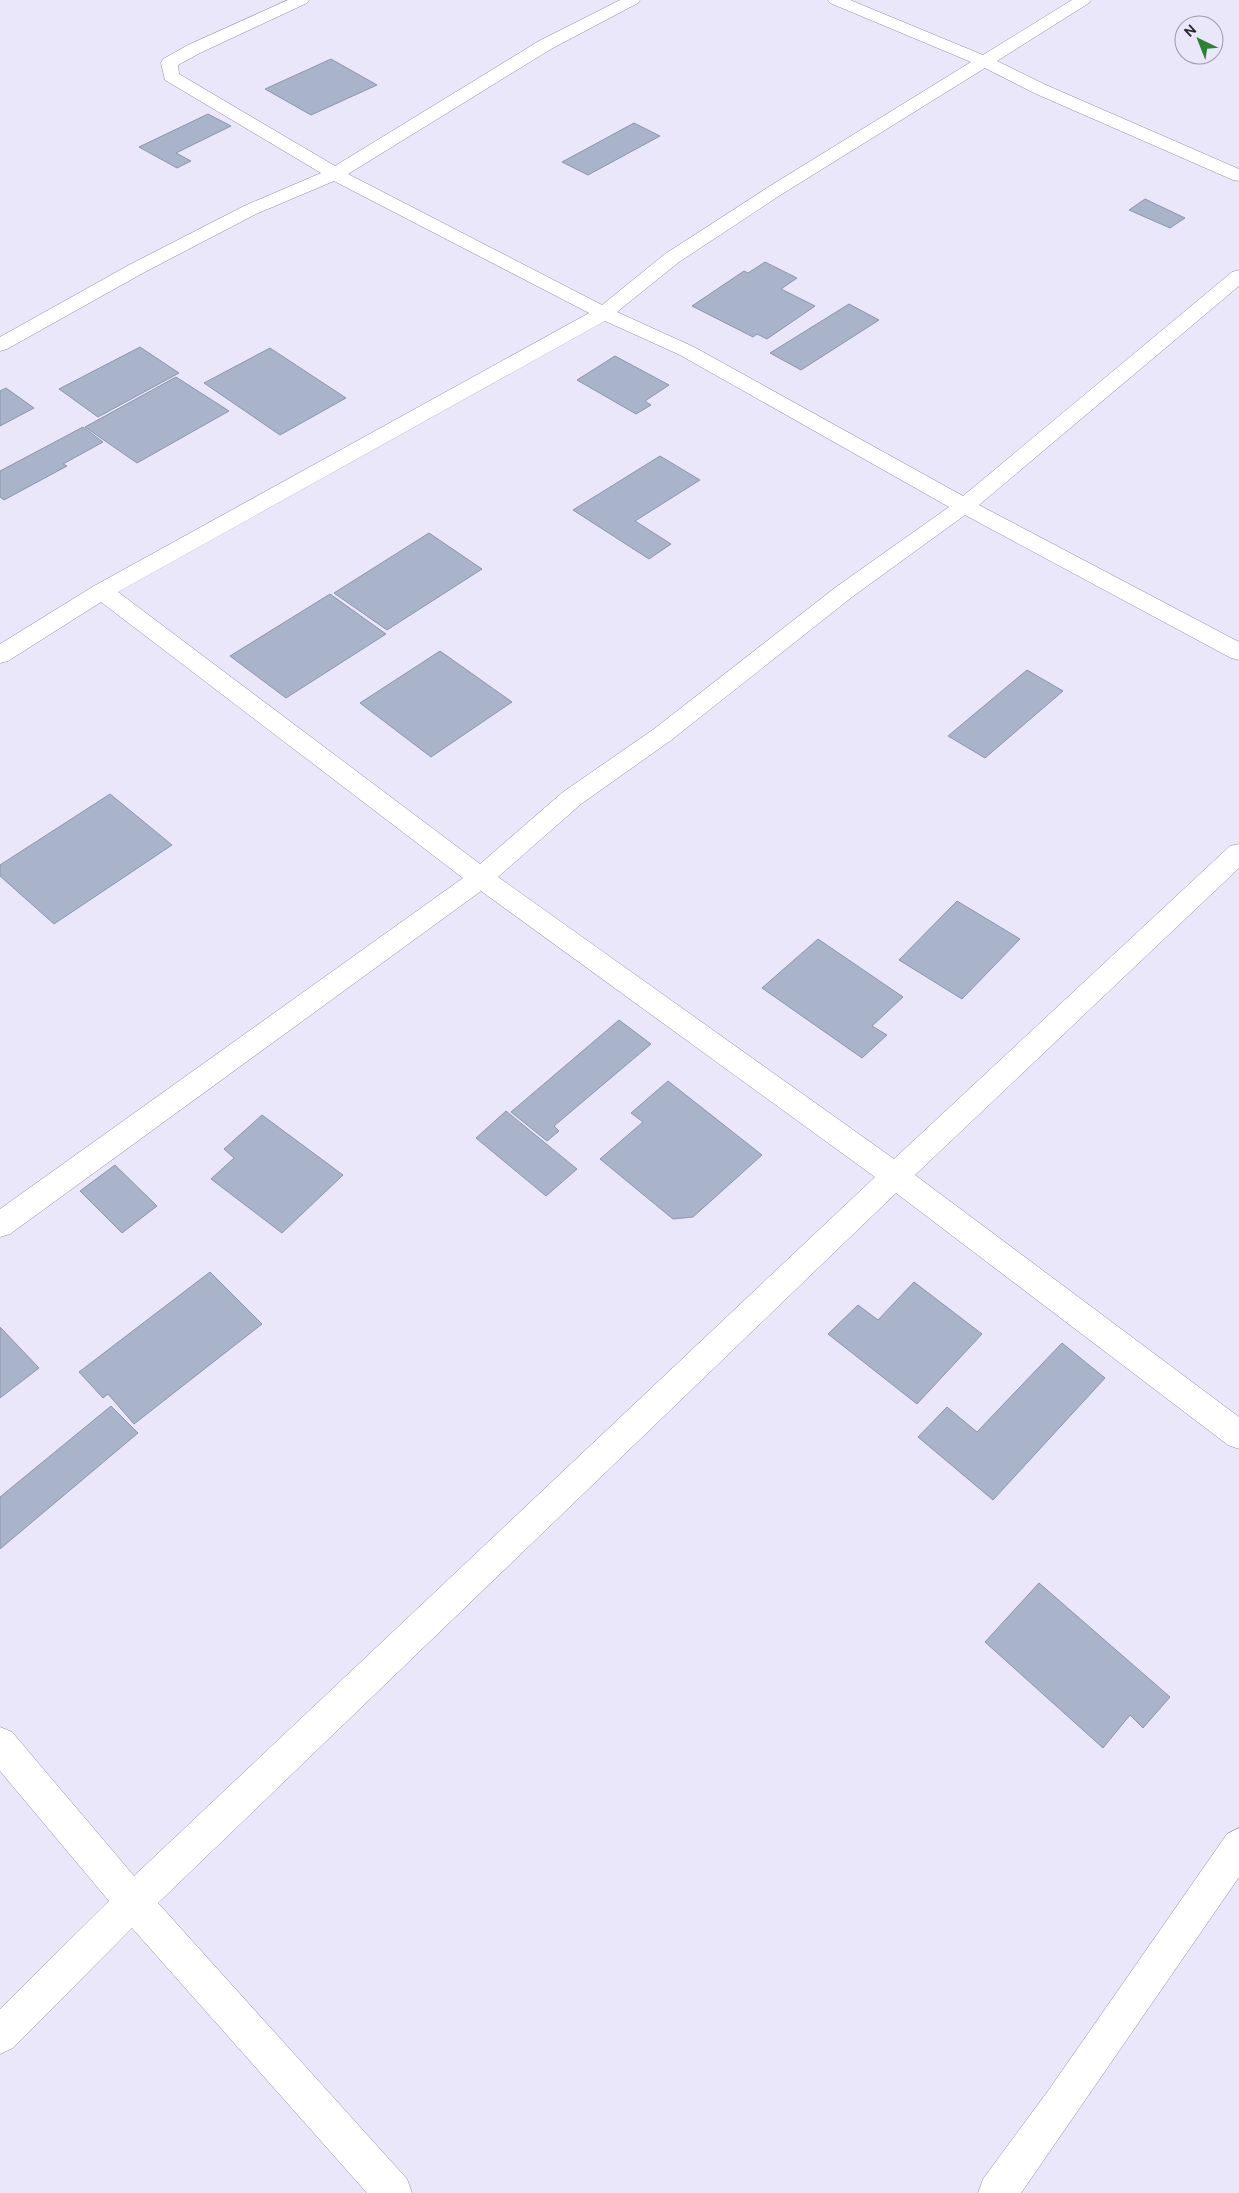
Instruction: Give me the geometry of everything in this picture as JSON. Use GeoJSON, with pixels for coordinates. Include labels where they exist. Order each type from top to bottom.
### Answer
{"type":"FeatureCollection","features":[{"type":"Feature","properties":{"kind":"street"},"geometry":{"type":"LineString","coordinates":[[301,0],[194,49],[169,63],[171,76],[335,174],[604,313],[687,351],[964,506],[1239,652]]}},
{"type":"Feature","properties":{"kind":"street"},"geometry":{"type":"LineString","coordinates":[[0,345],[136,269],[250,210],[335,174],[544,45],[632,0]]}},
{"type":"Feature","properties":{"kind":"street"},"geometry":{"type":"LineString","coordinates":[[836,0],[984,61],[1040,89],[1239,176]]}},
{"type":"Feature","properties":{"kind":"street"},"geometry":{"type":"LineString","coordinates":[[0,655],[102,591],[604,313],[672,258],[776,190],[1083,0]]}},
{"type":"Feature","properties":{"kind":"street"},"geometry":{"type":"LineString","coordinates":[[0,1225],[481,878],[572,798],[662,735],[844,592],[964,506],[1239,276]]}},
{"type":"Feature","properties":{"kind":"street"},"geometry":{"type":"LineString","coordinates":[[102,591],[481,878],[895,1176],[1239,1435]]}},
{"type":"Feature","properties":{"kind":"street"},"geometry":{"type":"LineString","coordinates":[[0,2035],[133,1902],[895,1176],[1239,853]]}},
{"type":"Feature","properties":{"kind":"street"},"geometry":{"type":"LineString","coordinates":[[0,1744],[133,1902],[393,2193]]}},
{"type":"Feature","properties":{"kind":"street"},"geometry":{"type":"LineString","coordinates":[[997,2193],[1239,1846]]}},
{"type":"Feature","properties":{"kind":"building"},"geometry":{"type":"Polygon","coordinates":[[[331,59],[377,85],[311,115],[265,89],[331,59]]]}},
{"type":"Feature","properties":{"kind":"building"},"geometry":{"type":"Polygon","coordinates":[[[208,114],[231,126],[176,153],[191,161],[177,168],[139,147],[208,114]]]}},
{"type":"Feature","properties":{"kind":"building"},"geometry":{"type":"Polygon","coordinates":[[[634,123],[660,136],[588,175],[562,162],[634,123]]]}},
{"type":"Feature","properties":{"kind":"building"},"geometry":{"type":"Polygon","coordinates":[[[1145,199],[1185,218],[1170,228],[1129,210],[1145,199]]]}},
{"type":"Feature","properties":{"kind":"building"},"geometry":{"type":"Polygon","coordinates":[[[765,262],[797,278],[781,289],[815,306],[767,339],[757,334],[753,337],[692,306],[744,271],[748,273],[765,262]]]}},
{"type":"Feature","properties":{"kind":"building"},"geometry":{"type":"Polygon","coordinates":[[[849,304],[879,320],[801,370],[770,353],[849,304]]]}},
{"type":"Feature","properties":{"kind":"building"},"geometry":{"type":"Polygon","coordinates":[[[140,347],[179,373],[98,417],[59,389],[140,347]]]}},
{"type":"Feature","properties":{"kind":"building"},"geometry":{"type":"Polygon","coordinates":[[[270,348],[346,398],[280,435],[204,383],[270,348]]]}},
{"type":"Feature","properties":{"kind":"building"},"geometry":{"type":"Polygon","coordinates":[[[615,356],[669,385],[645,401],[651,405],[636,414],[577,380],[615,356]]]}},
{"type":"Feature","properties":{"kind":"building"},"geometry":{"type":"Polygon","coordinates":[[[176,377],[229,411],[137,463],[85,427],[176,377]]]}},
{"type":"Feature","properties":{"kind":"building"},"geometry":{"type":"Polygon","coordinates":[[[6,388],[34,408],[0,426],[0,391],[6,388]]]}},
{"type":"Feature","properties":{"kind":"building"},"geometry":{"type":"Polygon","coordinates":[[[83,427],[103,442],[63,464],[67,466],[4,500],[0,497],[0,471],[83,427]]]}},
{"type":"Feature","properties":{"kind":"building"},"geometry":{"type":"Polygon","coordinates":[[[660,456],[700,480],[635,521],[671,544],[649,559],[573,510],[660,456]]]}},
{"type":"Feature","properties":{"kind":"building"},"geometry":{"type":"Polygon","coordinates":[[[429,533],[482,569],[387,630],[334,593],[429,533]]]}},
{"type":"Feature","properties":{"kind":"building"},"geometry":{"type":"Polygon","coordinates":[[[330,594],[386,634],[286,698],[230,656],[330,594]]]}},
{"type":"Feature","properties":{"kind":"building"},"geometry":{"type":"Polygon","coordinates":[[[440,651],[512,702],[431,757],[360,703],[440,651]]]}},
{"type":"Feature","properties":{"kind":"building"},"geometry":{"type":"Polygon","coordinates":[[[1027,670],[1063,691],[985,758],[948,736],[1027,670]]]}},
{"type":"Feature","properties":{"kind":"building"},"geometry":{"type":"Polygon","coordinates":[[[110,794],[172,845],[54,924],[0,876],[0,865],[110,794]]]}},
{"type":"Feature","properties":{"kind":"building"},"geometry":{"type":"Polygon","coordinates":[[[957,901],[1020,939],[962,999],[899,960],[957,901]]]}},
{"type":"Feature","properties":{"kind":"building"},"geometry":{"type":"Polygon","coordinates":[[[818,939],[903,997],[872,1026],[887,1035],[862,1058],[762,988],[818,939]]]}},
{"type":"Feature","properties":{"kind":"building"},"geometry":{"type":"Polygon","coordinates":[[[619,1020],[651,1044],[554,1126],[559,1131],[547,1141],[511,1112],[619,1020]]]}},
{"type":"Feature","properties":{"kind":"building"},"geometry":{"type":"Polygon","coordinates":[[[668,1081],[762,1155],[693,1217],[673,1219],[600,1159],[643,1122],[631,1113],[668,1081]]]}},
{"type":"Feature","properties":{"kind":"building"},"geometry":{"type":"Polygon","coordinates":[[[506,1111],[577,1169],[546,1196],[476,1138],[506,1111]]]}},
{"type":"Feature","properties":{"kind":"building"},"geometry":{"type":"Polygon","coordinates":[[[262,1115],[343,1175],[282,1233],[211,1179],[234,1158],[224,1149],[262,1115]]]}},
{"type":"Feature","properties":{"kind":"building"},"geometry":{"type":"Polygon","coordinates":[[[115,1165],[157,1206],[122,1233],[80,1191],[115,1165]]]}},
{"type":"Feature","properties":{"kind":"building"},"geometry":{"type":"Polygon","coordinates":[[[210,1272],[262,1324],[134,1424],[108,1394],[103,1398],[79,1372],[210,1272]]]}},
{"type":"Feature","properties":{"kind":"building"},"geometry":{"type":"Polygon","coordinates":[[[914,1282],[982,1334],[917,1404],[828,1334],[858,1305],[878,1320],[914,1282]]]}},
{"type":"Feature","properties":{"kind":"building"},"geometry":{"type":"Polygon","coordinates":[[[0,1327],[39,1368],[0,1398],[0,1327]]]}},
{"type":"Feature","properties":{"kind":"building"},"geometry":{"type":"Polygon","coordinates":[[[1062,1343],[1105,1378],[993,1500],[918,1437],[947,1407],[977,1432],[1062,1343]]]}},
{"type":"Feature","properties":{"kind":"building"},"geometry":{"type":"Polygon","coordinates":[[[111,1406],[138,1433],[0,1549],[0,1497],[111,1406]]]}},
{"type":"Feature","properties":{"kind":"building"},"geometry":{"type":"Polygon","coordinates":[[[1039,1583],[1170,1697],[1143,1728],[1130,1715],[1103,1748],[985,1642],[1039,1583]]]}}]}
